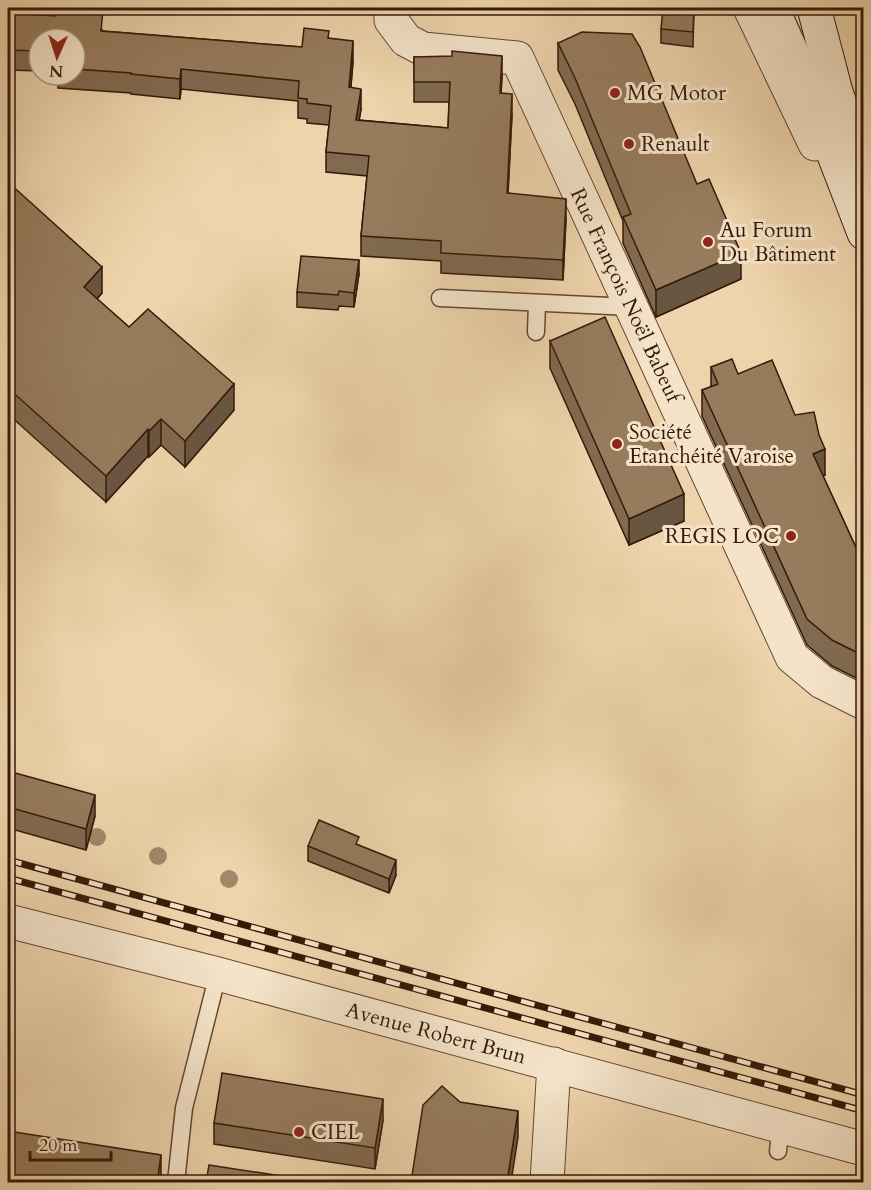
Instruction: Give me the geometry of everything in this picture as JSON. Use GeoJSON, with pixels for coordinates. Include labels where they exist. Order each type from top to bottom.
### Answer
{"type":"FeatureCollection","features":[{"type":"Feature","properties":{"kind":"street","name":"Rue François Noël Babeuf"},"geometry":{"type":"LineString","coordinates":[[391,8],[391,20],[406,40],[423,49],[516,58],[792,657],[822,682],[864,703]]}},
{"type":"Feature","properties":{"kind":"street"},"geometry":{"type":"LineString","coordinates":[[750,8],[864,248]]}},
{"type":"Feature","properties":{"kind":"street"},"geometry":{"type":"LineString","coordinates":[[772,8],[810,93],[864,233]]}},
{"type":"Feature","properties":{"kind":"street"},"geometry":{"type":"LineString","coordinates":[[787,8],[864,174]]}},
{"type":"Feature","properties":{"kind":"street"},"geometry":{"type":"LineString","coordinates":[[814,8],[836,92],[864,170]]}},
{"type":"Feature","properties":{"kind":"street","name":"Avenue Robert Brun"},"geometry":{"type":"LineString","coordinates":[[8,921],[218,974],[554,1064],[779,1138],[864,1149]]}},
{"type":"Feature","properties":{"kind":"street"},"geometry":{"type":"LineString","coordinates":[[547,1182],[554,1064]]}},
{"type":"Feature","properties":{"kind":"lane"},"geometry":{"type":"LineString","coordinates":[[440,298],[631,307]]}},
{"type":"Feature","properties":{"kind":"lane"},"geometry":{"type":"LineString","coordinates":[[536,332],[537,303]]}},
{"type":"Feature","properties":{"kind":"lane"},"geometry":{"type":"LineString","coordinates":[[176,1182],[184,1108],[218,974]]}},
{"type":"Feature","properties":{"kind":"building"},"geometry":{"type":"Polygon","coordinates":[[[55,8],[103,10],[101,31],[302,47],[304,28],[329,31],[328,38],[353,41],[349,87],[361,89],[356,120],[448,128],[450,82],[414,82],[414,57],[452,56],[452,51],[502,56],[500,93],[512,94],[507,193],[566,199],[563,260],[441,253],[441,241],[361,236],[369,156],[326,152],[331,106],[307,103],[307,99],[298,98],[299,81],[181,69],[180,79],[87,70],[87,27],[27,27],[27,51],[8,50],[8,13],[55,16],[55,8]]]}},
{"type":"Feature","properties":{"kind":"building"},"geometry":{"type":"Polygon","coordinates":[[[663,8],[694,8],[693,32],[661,29],[663,8]]]}},
{"type":"Feature","properties":{"kind":"building"},"geometry":{"type":"Polygon","coordinates":[[[582,32],[632,34],[640,47],[697,184],[709,179],[741,253],[656,290],[623,217],[631,214],[575,78],[558,43],[582,32]]]}},
{"type":"Feature","properties":{"kind":"building"},"geometry":{"type":"Polygon","coordinates":[[[8,182],[102,267],[84,287],[129,327],[148,309],[234,384],[185,441],[161,419],[149,431],[148,429],[106,476],[8,388],[8,182]]]}},
{"type":"Feature","properties":{"kind":"building"},"geometry":{"type":"Polygon","coordinates":[[[301,256],[359,260],[354,293],[339,291],[338,295],[297,292],[301,256]]]}},
{"type":"Feature","properties":{"kind":"building","name":"Société Etanchéité Varoise"},"geometry":{"type":"Polygon","coordinates":[[[605,317],[684,494],[629,519],[550,341],[605,317]]]}},
{"type":"Feature","properties":{"kind":"building","name":"REGIS LOC"},"geometry":{"type":"Polygon","coordinates":[[[732,359],[738,374],[772,360],[795,415],[814,412],[825,449],[813,454],[864,565],[864,656],[832,640],[807,619],[702,390],[718,384],[711,367],[732,359]]]}},
{"type":"Feature","properties":{"kind":"building"},"geometry":{"type":"Polygon","coordinates":[[[8,771],[95,795],[86,829],[8,807],[8,771]]]}},
{"type":"Feature","properties":{"kind":"building"},"geometry":{"type":"Polygon","coordinates":[[[319,820],[359,837],[356,844],[396,860],[389,879],[308,846],[319,820]]]}},
{"type":"Feature","properties":{"kind":"building"},"geometry":{"type":"Polygon","coordinates":[[[222,1073],[383,1099],[375,1148],[214,1123],[222,1073]]]}},
{"type":"Feature","properties":{"kind":"building","name":"CIEL"},"geometry":{"type":"Polygon","coordinates":[[[442,1086],[460,1102],[518,1111],[507,1182],[411,1182],[423,1105],[442,1086]]]}},
{"type":"Feature","properties":{"kind":"building"},"geometry":{"type":"Polygon","coordinates":[[[8,1131],[161,1155],[157,1182],[8,1182],[8,1131]]]}},
{"type":"Feature","properties":{"kind":"building"},"geometry":{"type":"Polygon","coordinates":[[[209,1165],[321,1182],[206,1182],[209,1165]]]}},
{"type":"Feature","properties":{"kind":"railway"},"geometry":{"type":"LineString","coordinates":[[8,860],[864,1095]]}},
{"type":"Feature","properties":{"kind":"railway"},"geometry":{"type":"LineString","coordinates":[[8,878],[864,1111]]}},
{"type":"Feature","properties":{"kind":"place","name":"MG Motor"},"geometry":{"type":"Point","coordinates":[615,93]}},
{"type":"Feature","properties":{"kind":"place","name":"Renault"},"geometry":{"type":"Point","coordinates":[629,144]}},
{"type":"Feature","properties":{"kind":"place","name":"Au Forum Du Bâtiment"},"geometry":{"type":"Point","coordinates":[708,242]}},
{"type":"Feature","properties":{"kind":"place","name":"Société Etanchéité Varoise"},"geometry":{"type":"Point","coordinates":[617,444]}},
{"type":"Feature","properties":{"kind":"place","name":"REGIS LOC"},"geometry":{"type":"Point","coordinates":[791,536]}},
{"type":"Feature","properties":{"kind":"place","name":"CIEL"},"geometry":{"type":"Point","coordinates":[299,1132]}}]}
